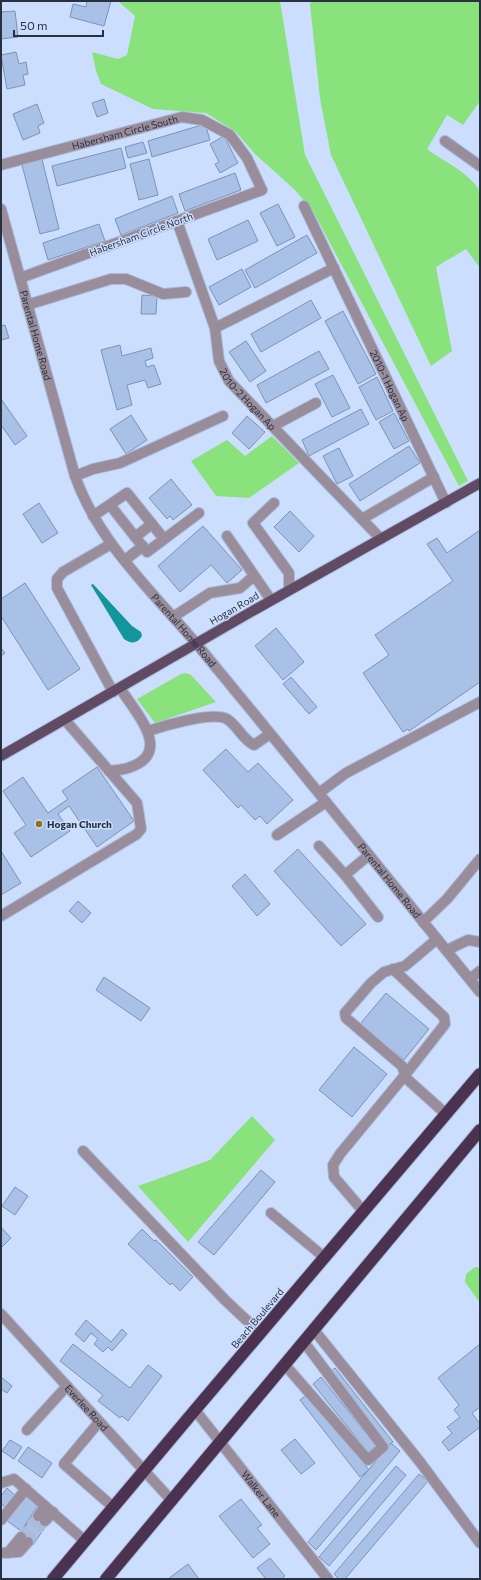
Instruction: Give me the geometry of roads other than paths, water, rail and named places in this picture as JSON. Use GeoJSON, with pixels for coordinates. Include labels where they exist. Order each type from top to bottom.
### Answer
{"type":"FeatureCollection","features":[{"type":"Feature","properties":{"kind":"highway","name":"Beach Boulevard"},"geometry":{"type":"LineString","coordinates":[[53,1579],[480,1074]]}},
{"type":"Feature","properties":{"kind":"highway"},"geometry":{"type":"LineString","coordinates":[[106,1579],[480,1130]]}},
{"type":"Feature","properties":{"kind":"main road","name":"Hogan Road"},"geometry":{"type":"LineString","coordinates":[[1,756],[271,600],[480,483]]}},
{"type":"Feature","properties":{"kind":"street","name":"Habersham Circle South"},"geometry":{"type":"LineString","coordinates":[[1,166],[182,117],[202,120],[230,135],[247,158],[262,190]]}},
{"type":"Feature","properties":{"kind":"street"},"geometry":{"type":"LineString","coordinates":[[445,141],[480,166]]}},
{"type":"Feature","properties":{"kind":"street","name":"Habersham Circle North"},"geometry":{"type":"LineString","coordinates":[[20,278],[262,190]]}},
{"type":"Feature","properties":{"kind":"street","name":"2010-1 Hogan Ap"},"geometry":{"type":"LineString","coordinates":[[304,206],[446,503]]}},
{"type":"Feature","properties":{"kind":"street","name":"Parental Home Road"},"geometry":{"type":"LineString","coordinates":[[1,209],[3,223],[20,278],[75,476],[82,497],[93,516],[111,544],[136,575],[197,643],[480,992]]}},
{"type":"Feature","properties":{"kind":"street","name":"2010-2 Hogan Ap"},"geometry":{"type":"LineString","coordinates":[[177,221],[215,328],[219,361],[229,381],[274,426],[381,539]]}},
{"type":"Feature","properties":{"kind":"street"},"geometry":{"type":"LineString","coordinates":[[215,328],[334,268]]}},
{"type":"Feature","properties":{"kind":"street"},"geometry":{"type":"LineString","coordinates":[[27,305],[111,279],[126,279],[163,294],[186,292]]}},
{"type":"Feature","properties":{"kind":"street"},"geometry":{"type":"LineString","coordinates":[[274,426],[316,403]]}},
{"type":"Feature","properties":{"kind":"street"},"geometry":{"type":"LineString","coordinates":[[75,476],[93,469],[120,463],[223,416]]}},
{"type":"Feature","properties":{"kind":"street"},"geometry":{"type":"LineString","coordinates":[[362,519],[434,478]]}},
{"type":"Feature","properties":{"kind":"street"},"geometry":{"type":"LineString","coordinates":[[93,516],[127,493],[164,539]]}},
{"type":"Feature","properties":{"kind":"street"},"geometry":{"type":"LineString","coordinates":[[274,503],[252,522],[289,573],[289,590]]}},
{"type":"Feature","properties":{"kind":"street"},"geometry":{"type":"LineString","coordinates":[[110,505],[147,552],[199,513]]}},
{"type":"Feature","properties":{"kind":"street"},"geometry":{"type":"LineString","coordinates":[[135,537],[152,524]]}},
{"type":"Feature","properties":{"kind":"street"},"geometry":{"type":"LineString","coordinates":[[227,536],[271,600]]}},
{"type":"Feature","properties":{"kind":"street"},"geometry":{"type":"LineString","coordinates":[[109,771],[128,768],[143,760],[151,746],[150,734],[116,690],[57,588],[57,579],[63,572],[111,544]]}},
{"type":"Feature","properties":{"kind":"street"},"geometry":{"type":"LineString","coordinates":[[125,560],[142,546]]}},
{"type":"Feature","properties":{"kind":"street"},"geometry":{"type":"LineString","coordinates":[[173,617],[210,593],[240,588],[254,576]]}},
{"type":"Feature","properties":{"kind":"street"},"geometry":{"type":"LineString","coordinates":[[319,793],[346,773],[480,702]]}},
{"type":"Feature","properties":{"kind":"street"},"geometry":{"type":"LineString","coordinates":[[148,731],[181,722],[211,717],[225,718],[233,724],[249,742],[254,744],[270,734]]}},
{"type":"Feature","properties":{"kind":"street"},"geometry":{"type":"LineString","coordinates":[[1,916],[137,834],[141,829],[137,803],[65,720]]}},
{"type":"Feature","properties":{"kind":"street"},"geometry":{"type":"LineString","coordinates":[[277,835],[326,802]]}},
{"type":"Feature","properties":{"kind":"street"},"geometry":{"type":"LineString","coordinates":[[319,846],[345,875],[378,917]]}},
{"type":"Feature","properties":{"kind":"street"},"geometry":{"type":"LineString","coordinates":[[345,875],[369,855]]}},
{"type":"Feature","properties":{"kind":"street"},"geometry":{"type":"LineString","coordinates":[[423,922],[452,894],[480,859]]}},
{"type":"Feature","properties":{"kind":"street"},"geometry":{"type":"LineString","coordinates":[[437,939],[405,966],[384,972],[371,983],[345,1013],[346,1018],[402,1066],[406,1079],[446,1114]]}},
{"type":"Feature","properties":{"kind":"street"},"geometry":{"type":"LineString","coordinates":[[447,950],[468,940],[480,942]]}},
{"type":"Feature","properties":{"kind":"street"},"geometry":{"type":"LineString","coordinates":[[363,1211],[334,1177],[333,1166],[340,1154],[445,1024],[444,1017],[393,969]]}},
{"type":"Feature","properties":{"kind":"street"},"geometry":{"type":"LineString","coordinates":[[470,979],[480,971]]}},
{"type":"Feature","properties":{"kind":"street"},"geometry":{"type":"LineString","coordinates":[[84,1151],[225,1300],[260,1333]]}},
{"type":"Feature","properties":{"kind":"street"},"geometry":{"type":"LineString","coordinates":[[271,1213],[324,1257]]}},
{"type":"Feature","properties":{"kind":"street","name":"Everlee Road"},"geometry":{"type":"LineString","coordinates":[[1,1314],[172,1501]]}},
{"type":"Feature","properties":{"kind":"street"},"geometry":{"type":"LineString","coordinates":[[314,1330],[420,1462],[480,1543]]}},
{"type":"Feature","properties":{"kind":"street"},"geometry":{"type":"LineString","coordinates":[[285,1365],[368,1460],[383,1447],[304,1342]]}},
{"type":"Feature","properties":{"kind":"street"},"geometry":{"type":"LineString","coordinates":[[27,1430],[66,1386]]}},
{"type":"Feature","properties":{"kind":"street","name":"Walker Lane"},"geometry":{"type":"LineString","coordinates":[[195,1410],[328,1579]]}},
{"type":"Feature","properties":{"kind":"street"},"geometry":{"type":"LineString","coordinates":[[99,1422],[64,1464],[113,1508]]}},
{"type":"Feature","properties":{"kind":"street"},"geometry":{"type":"LineString","coordinates":[[1,1483],[14,1479],[85,1541]]}},
{"type":"Feature","properties":{"kind":"street"},"geometry":{"type":"LineString","coordinates":[[1,1520],[26,1489]]}},
{"type":"Feature","properties":{"kind":"street"},"geometry":{"type":"LineString","coordinates":[[41,1518],[49,1509]]}},
{"type":"Feature","properties":{"kind":"street"},"geometry":{"type":"LineString","coordinates":[[4,1553],[19,1552],[24,1539]]}},
{"type":"Feature","properties":{"kind":"tunnel"},"geometry":{"type":"LineString","coordinates":[[21,1537],[38,1516]]}},
{"type":"Feature","properties":{"kind":"tunnel"},"geometry":{"type":"LineString","coordinates":[[28,1542],[45,1521]]}},
{"type":"Feature","properties":{"kind":"place","name":"Hogan Church"},"geometry":{"type":"Point","coordinates":[39,824]}}]}
